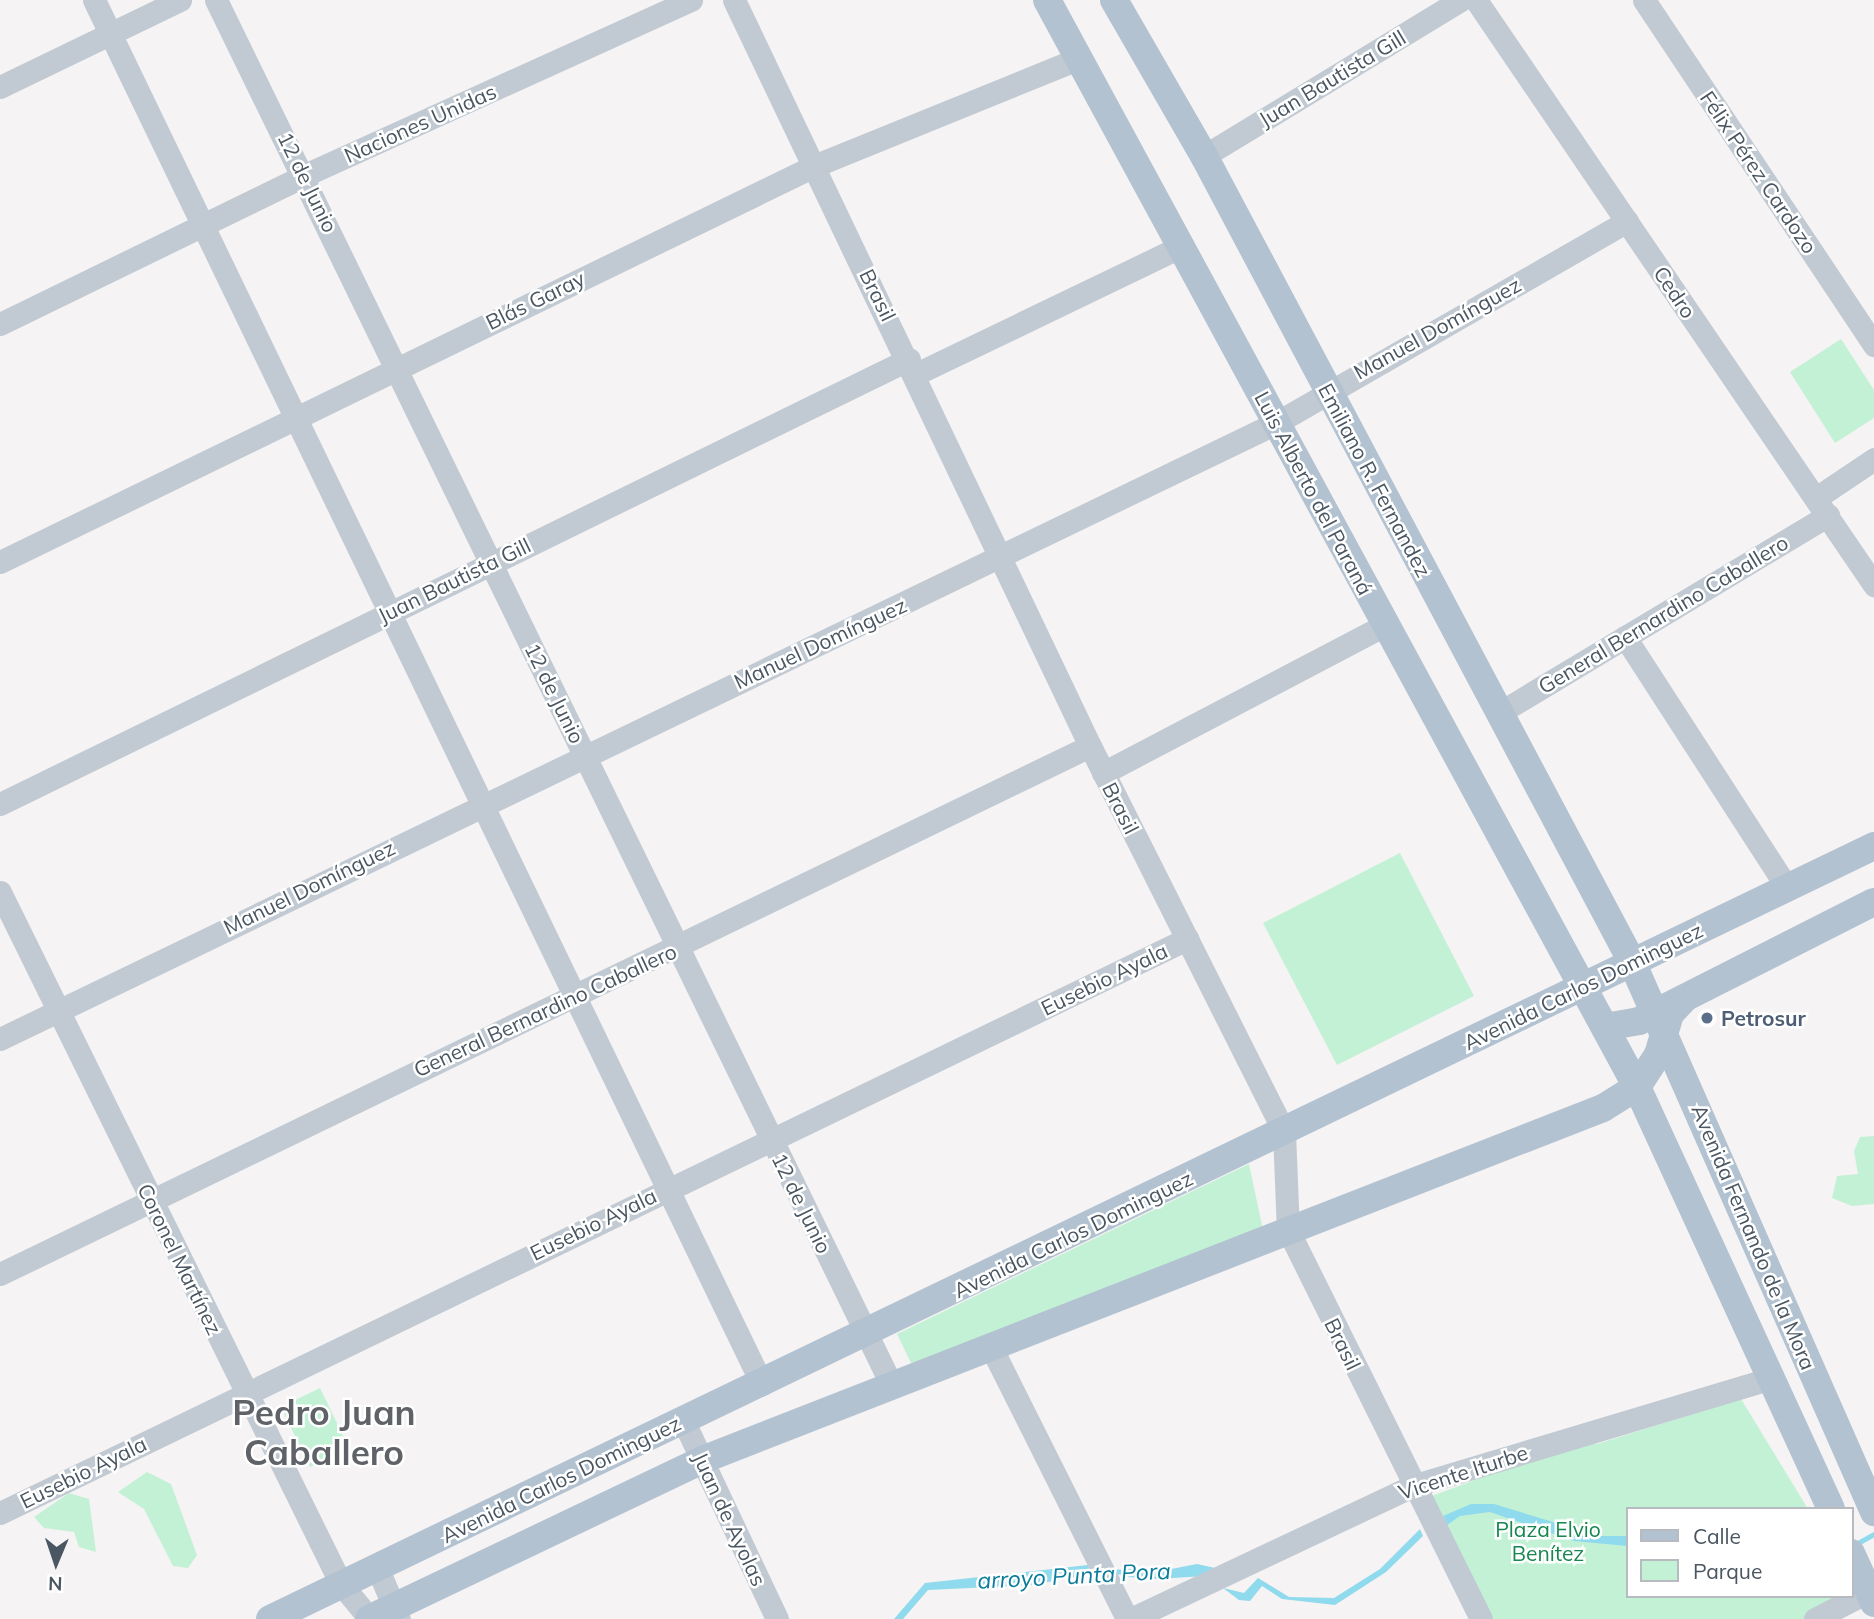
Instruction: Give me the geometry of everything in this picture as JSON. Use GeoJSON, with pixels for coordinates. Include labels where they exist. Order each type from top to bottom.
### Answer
{"type":"FeatureCollection","features":[{"type":"Feature","properties":{"kind":"main road","name":"Luis Alberto del Paraná"},"geometry":{"type":"LineString","coordinates":[[1046,0],[1080,58],[1180,247],[1583,986]]}},
{"type":"Feature","properties":{"kind":"main road","name":"Emiliano R. Fernandez"},"geometry":{"type":"LineString","coordinates":[[1114,0],[1204,156],[1632,962]]}},
{"type":"Feature","properties":{"kind":"main road","name":"Avenida Carlos Dominguez"},"geometry":{"type":"LineString","coordinates":[[270,1619],[1874,846]]}},
{"type":"Feature","properties":{"kind":"main road","name":"Avenida Carlos Dominguez"},"geometry":{"type":"LineString","coordinates":[[383,1616],[702,1460],[992,1349],[1603,1108],[1637,1087],[1658,1055],[1659,1021],[1684,999],[1874,902]]}},
{"type":"Feature","properties":{"kind":"main road","name":"Avenida Fernando de la Mora"},"geometry":{"type":"LineString","coordinates":[[1632,962],[1873,1510]]}},
{"type":"Feature","properties":{"kind":"main road","name":"Avenida Fernando de la Mora"},"geometry":{"type":"LineString","coordinates":[[1583,986],[1637,1087],[1830,1507]]}},
{"type":"Feature","properties":{"kind":"main road"},"geometry":{"type":"LineString","coordinates":[[1605,1027],[1659,1021]]}},
{"type":"Feature","properties":{"kind":"street"},"geometry":{"type":"LineString","coordinates":[[94,0],[762,1384]]}},
{"type":"Feature","properties":{"kind":"street"},"geometry":{"type":"LineString","coordinates":[[0,87],[180,0]]}},
{"type":"Feature","properties":{"kind":"street","name":"12 de Junio"},"geometry":{"type":"LineString","coordinates":[[216,0],[305,175],[892,1386]]}},
{"type":"Feature","properties":{"kind":"street","name":"Naciones Unidas"},"geometry":{"type":"LineString","coordinates":[[0,324],[305,175],[691,0]]}},
{"type":"Feature","properties":{"kind":"street","name":"Brasil"},"geometry":{"type":"LineString","coordinates":[[734,0],[1004,557],[1103,773],[1284,1132],[1288,1230],[1412,1486],[1481,1619]]}},
{"type":"Feature","properties":{"kind":"street","name":"Juan Bautista Gill"},"geometry":{"type":"LineString","coordinates":[[1204,156],[1461,0]]}},
{"type":"Feature","properties":{"kind":"street","name":"Cedro"},"geometry":{"type":"LineString","coordinates":[[1476,0],[1874,585]]}},
{"type":"Feature","properties":{"kind":"street","name":"Félix Pérez Cardozo"},"geometry":{"type":"LineString","coordinates":[[1644,0],[1874,345]]}},
{"type":"Feature","properties":{"kind":"street","name":"Blás Garay"},"geometry":{"type":"LineString","coordinates":[[0,562],[814,166],[1080,58]]}},
{"type":"Feature","properties":{"kind":"street","name":"Manuel Domínguez"},"geometry":{"type":"LineString","coordinates":[[0,1039],[481,802],[1004,557],[1276,423],[1327,390],[1627,221]]}},
{"type":"Feature","properties":{"kind":"street","name":"Juan Bautista Gill"},"geometry":{"type":"LineString","coordinates":[[0,804],[490,561],[1180,247]]}},
{"type":"Feature","properties":{"kind":"street","name":"General Bernardino Caballero"},"geometry":{"type":"LineString","coordinates":[[1499,713],[1625,637],[1822,506],[1874,459]]}},
{"type":"Feature","properties":{"kind":"street"},"geometry":{"type":"LineString","coordinates":[[1103,773],[1385,625]]}},
{"type":"Feature","properties":{"kind":"street"},"geometry":{"type":"LineString","coordinates":[[1625,637],[1787,887]]}},
{"type":"Feature","properties":{"kind":"street","name":"General Bernardino Caballero"},"geometry":{"type":"LineString","coordinates":[[0,1274],[150,1199],[1090,746]]}},
{"type":"Feature","properties":{"kind":"street","name":"Coronel Martínez"},"geometry":{"type":"LineString","coordinates":[[0,892],[341,1584],[383,1616]]}},
{"type":"Feature","properties":{"kind":"street","name":"Eusebio Ayala"},"geometry":{"type":"LineString","coordinates":[[0,1513],[666,1188],[1187,939]]}},
{"type":"Feature","properties":{"kind":"street"},"geometry":{"type":"LineString","coordinates":[[992,1349],[1129,1619]]}},
{"type":"Feature","properties":{"kind":"street","name":"Vicente Iturbe"},"geometry":{"type":"LineString","coordinates":[[1129,1619],[1412,1486],[1771,1378]]}},
{"type":"Feature","properties":{"kind":"street","name":"Juan de Ayolas"},"geometry":{"type":"LineString","coordinates":[[683,1420],[777,1619]]}},
{"type":"Feature","properties":{"kind":"street"},"geometry":{"type":"LineString","coordinates":[[377,1567],[383,1616]]}},
{"type":"Feature","properties":{"kind":"street"},"geometry":{"type":"LineString","coordinates":[[1815,1619],[1840,1598]]}},
{"type":"Feature","properties":{"kind":"green space"},"geometry":{"type":"Polygon","coordinates":[[[1841,339],[1874,390],[1874,418],[1835,443],[1790,372],[1841,339]]]}},
{"type":"Feature","properties":{"kind":"green space"},"geometry":{"type":"Polygon","coordinates":[[[1400,853],[1474,996],[1337,1065],[1263,923],[1400,853]]]}},
{"type":"Feature","properties":{"kind":"green space"},"geometry":{"type":"Polygon","coordinates":[[[1874,1136],[1874,1204],[1852,1206],[1832,1198],[1837,1176],[1858,1174],[1854,1151],[1860,1137],[1874,1136]]]}},
{"type":"Feature","properties":{"kind":"green space"},"geometry":{"type":"Polygon","coordinates":[[[1249,1164],[1263,1230],[912,1365],[897,1334],[1249,1164]]]}},
{"type":"Feature","properties":{"kind":"green space"},"geometry":{"type":"Polygon","coordinates":[[[320,1388],[349,1448],[310,1467],[281,1407],[320,1388]]]}},
{"type":"Feature","properties":{"kind":"green space","name":"Plaza Elvio Benítez"},"geometry":{"type":"Polygon","coordinates":[[[1741,1399],[1807,1507],[1626,1507],[1626,1598],[1841,1598],[1804,1619],[1493,1619],[1429,1497],[1578,1442],[1597,1444],[1741,1399]]]}},
{"type":"Feature","properties":{"kind":"green space"},"geometry":{"type":"Polygon","coordinates":[[[147,1472],[171,1484],[197,1555],[188,1568],[173,1566],[144,1509],[118,1492],[147,1472]]]}},
{"type":"Feature","properties":{"kind":"green space"},"geometry":{"type":"Polygon","coordinates":[[[69,1493],[89,1499],[96,1552],[79,1547],[74,1532],[44,1528],[34,1517],[69,1493]]]}},
{"type":"Feature","properties":{"kind":"water"},"geometry":{"type":"Polygon","coordinates":[[[1471,1504],[1494,1504],[1599,1536],[1626,1536],[1626,1546],[1574,1541],[1490,1512],[1460,1516],[1447,1525],[1443,1516],[1471,1504]]]}},
{"type":"Feature","properties":{"kind":"water"},"geometry":{"type":"Polygon","coordinates":[[[1420,1529],[1423,1536],[1386,1572],[1335,1605],[1282,1599],[1262,1586],[1250,1601],[1239,1600],[1223,1588],[1244,1593],[1258,1578],[1289,1597],[1334,1598],[1380,1569],[1420,1529]]]}},
{"type":"Feature","properties":{"kind":"water"},"geometry":{"type":"Polygon","coordinates":[[[1197,1564],[1215,1568],[1206,1576],[1156,1579],[1128,1577],[1125,1568],[1161,1571],[1197,1564]]]}},
{"type":"Feature","properties":{"kind":"water"},"geometry":{"type":"Polygon","coordinates":[[[1088,1565],[1091,1574],[1032,1585],[928,1590],[903,1619],[894,1619],[925,1583],[1088,1565]]]}},
{"type":"Feature","properties":{"kind":"waterway","name":"arroyo Punta Pora"},"geometry":{"type":"LineString","coordinates":[[1854,1545],[1874,1534]]}},
{"type":"Feature","properties":{"kind":"waterway","name":"arroyo Punta Pora"},"geometry":{"type":"LineString","coordinates":[[1112,1571],[1133,1573]]}},
{"type":"Feature","properties":{"kind":"place","name":"Petrosur"},"geometry":{"type":"Point","coordinates":[1707,1018]}},
{"type":"Feature","properties":{"kind":"district","name":"Pedro Juan Caballero"},"geometry":{"type":"Point","coordinates":[324,1432]}}]}
